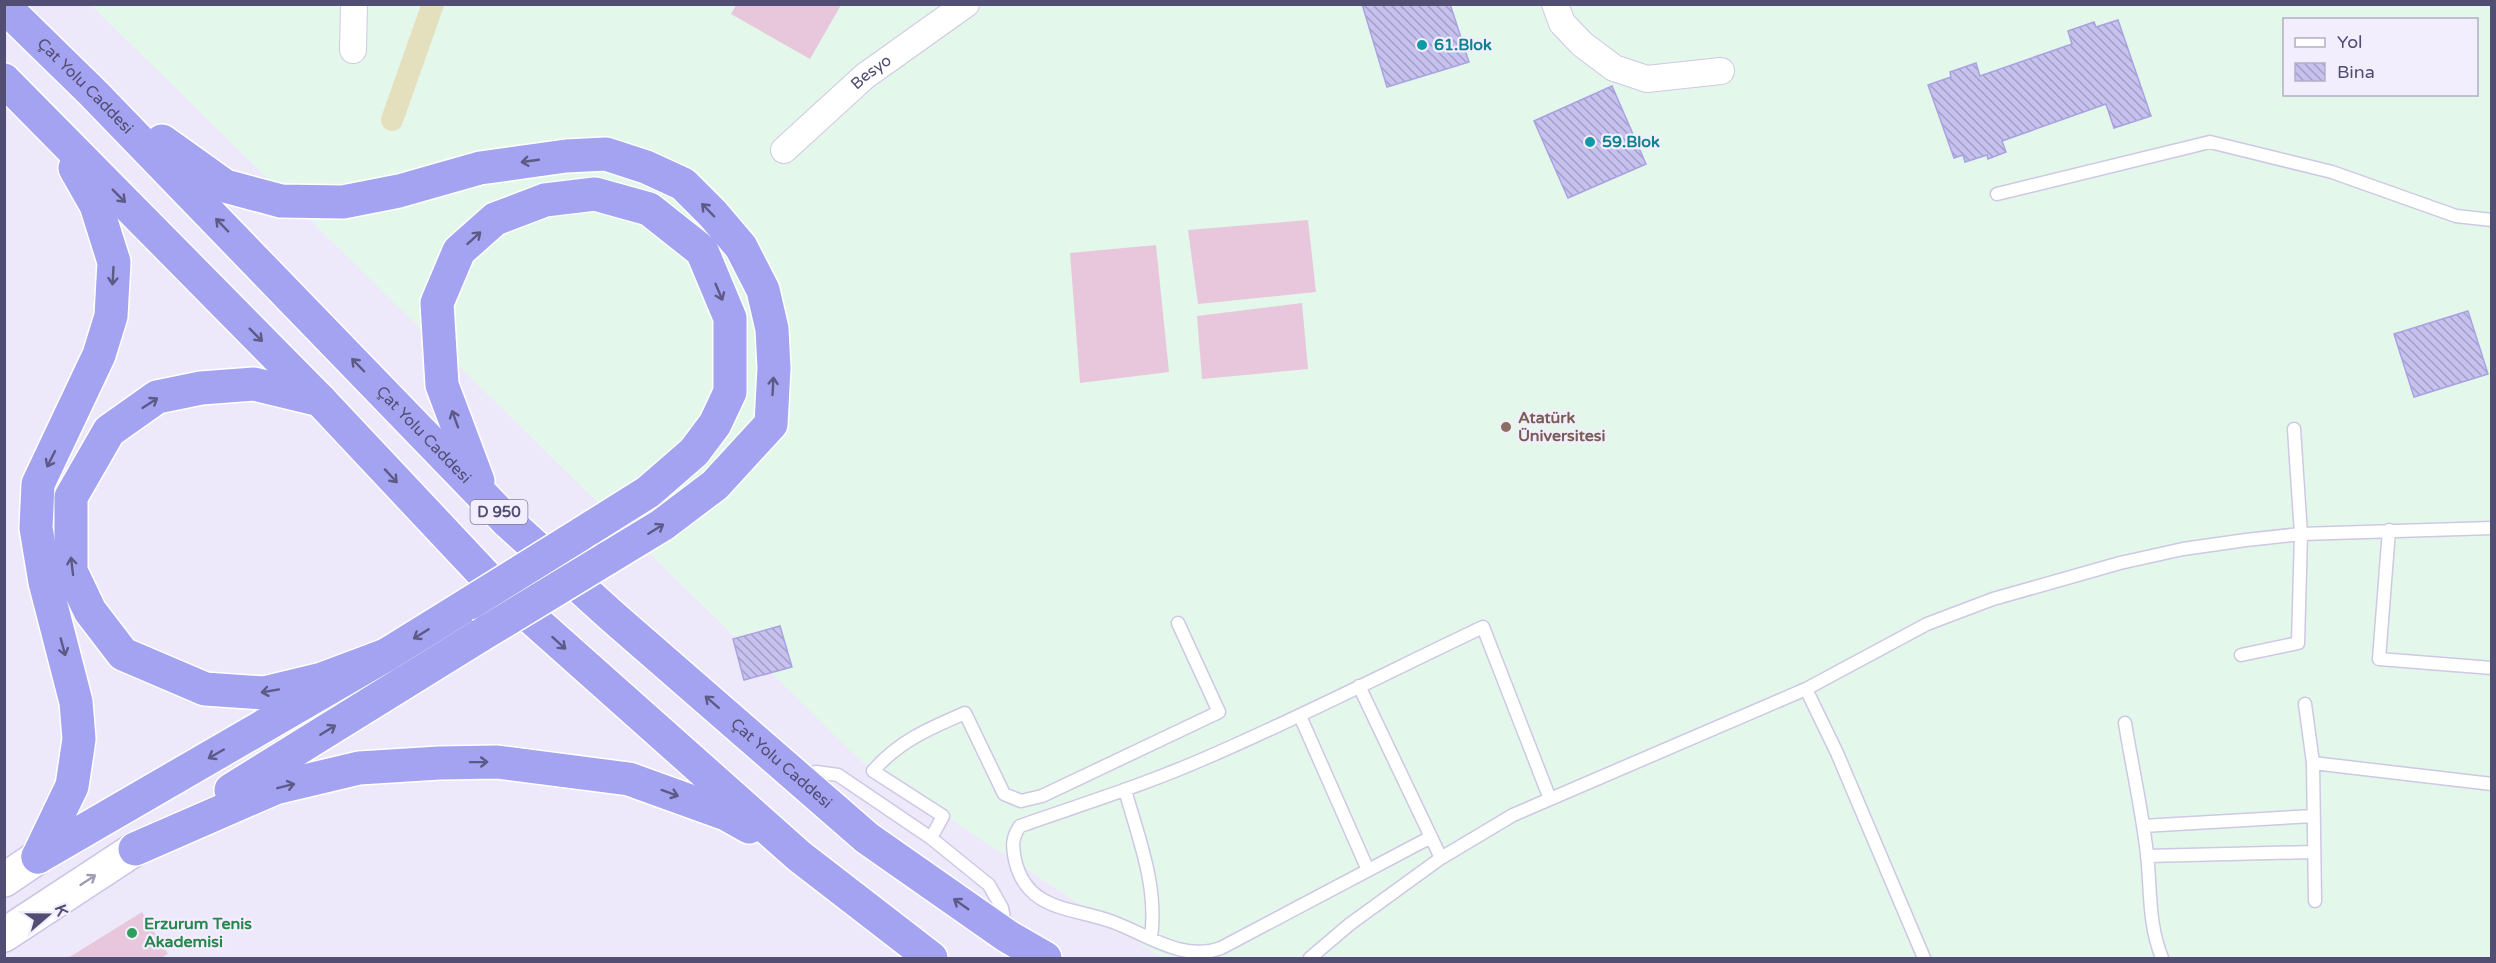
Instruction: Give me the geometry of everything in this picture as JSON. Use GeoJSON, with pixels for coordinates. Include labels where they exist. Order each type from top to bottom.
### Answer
{"type":"FeatureCollection","features":[{"type":"Feature","properties":{"kind":"highway","name":"Çat Yolu Caddesi"},"geometry":{"type":"LineString","coordinates":[[4,6],[93,93],[508,522],[604,609],[867,837],[1007,936],[1045,958]]}},
{"type":"Feature","properties":{"kind":"highway"},"geometry":{"type":"LineString","coordinates":[[4,80],[320,400],[490,581],[799,856],[932,958]]}},
{"type":"Feature","properties":{"kind":"highway"},"geometry":{"type":"LineString","coordinates":[[93,93],[225,186],[281,201],[343,202],[399,191],[480,168],[566,156],[606,154],[646,167],[683,184],[741,246],[763,290],[772,329],[774,368],[771,424],[715,485],[662,525],[135,849]]}},
{"type":"Feature","properties":{"kind":"highway"},"geometry":{"type":"LineString","coordinates":[[38,857],[72,786],[79,738],[76,702],[39,550],[36,528],[38,484],[99,356],[111,316],[114,262],[96,205],[51,128]]}},
{"type":"Feature","properties":{"kind":"highway"},"geometry":{"type":"LineString","coordinates":[[38,857],[386,656],[648,492],[694,452],[715,424],[730,392],[730,318],[702,252],[649,209],[595,194],[545,200],[495,219],[459,251],[437,303],[442,385],[483,494]]}},
{"type":"Feature","properties":{"kind":"highway"},"geometry":{"type":"LineString","coordinates":[[320,400],[254,384],[201,388],[157,398],[109,431],[71,497],[71,571],[90,611],[123,654],[205,688],[264,693],[322,679],[386,656]]}},
{"type":"Feature","properties":{"kind":"highway"},"geometry":{"type":"LineString","coordinates":[[135,849],[275,789],[359,768],[497,762],[629,779],[726,814],[799,856]]}},
{"type":"Feature","properties":{"kind":"street"},"geometry":{"type":"LineString","coordinates":[[353,50],[354,4]]}},
{"type":"Feature","properties":{"kind":"street","name":"Besyo"},"geometry":{"type":"LineString","coordinates":[[784,150],[865,76],[966,4]]}},
{"type":"Feature","properties":{"kind":"street"},"geometry":{"type":"LineString","coordinates":[[1555,4],[1562,23],[1582,44],[1614,68],[1647,78],[1721,71]]}},
{"type":"Feature","properties":{"kind":"street"},"geometry":{"type":"LineString","coordinates":[[4,935],[135,849]]}},
{"type":"Feature","properties":{"kind":"street"},"geometry":{"type":"LineString","coordinates":[[4,880],[38,857]]}},
{"type":"Feature","properties":{"kind":"lane"},"geometry":{"type":"LineString","coordinates":[[1997,195],[2210,142],[2332,172],[2456,216],[2492,220]]}},
{"type":"Feature","properties":{"kind":"lane"},"geometry":{"type":"LineString","coordinates":[[2241,655],[2298,643],[2301,534],[2294,429]]}},
{"type":"Feature","properties":{"kind":"lane"},"geometry":{"type":"LineString","coordinates":[[1314,957],[1350,924],[1441,858],[1513,815],[1806,689],[1927,624],[2053,580],[2183,549],[2301,534],[2492,528]]}},
{"type":"Feature","properties":{"kind":"lane"},"geometry":{"type":"LineString","coordinates":[[2389,530],[2379,659],[2492,668]]}},
{"type":"Feature","properties":{"kind":"lane"},"geometry":{"type":"LineString","coordinates":[[931,837],[943,816],[873,771],[892,751],[919,733],[965,713],[1004,794],[1021,801],[1032,800],[1219,712],[1178,623]]}},
{"type":"Feature","properties":{"kind":"lane"},"geometry":{"type":"LineString","coordinates":[[1431,837],[1209,952],[1188,952],[1111,921],[1052,906],[1040,898],[1021,876],[1013,849],[1013,835],[1020,826],[1125,790],[1207,758],[1483,627],[1550,799]]}},
{"type":"Feature","properties":{"kind":"lane"},"geometry":{"type":"LineString","coordinates":[[1359,686],[1441,858]]}},
{"type":"Feature","properties":{"kind":"lane"},"geometry":{"type":"LineString","coordinates":[[1806,689],[1837,753],[1924,958]]}},
{"type":"Feature","properties":{"kind":"lane"},"geometry":{"type":"LineString","coordinates":[[2305,704],[2313,763],[2315,901]]}},
{"type":"Feature","properties":{"kind":"lane"},"geometry":{"type":"LineString","coordinates":[[1299,716],[1368,870]]}},
{"type":"Feature","properties":{"kind":"lane"},"geometry":{"type":"LineString","coordinates":[[2125,723],[2148,856],[2150,911],[2162,958]]}},
{"type":"Feature","properties":{"kind":"lane"},"geometry":{"type":"LineString","coordinates":[[2313,763],[2492,784]]}},
{"type":"Feature","properties":{"kind":"lane"},"geometry":{"type":"LineString","coordinates":[[798,777],[816,772],[838,776],[931,837],[989,885],[1002,908],[1007,936]]}},
{"type":"Feature","properties":{"kind":"lane"},"geometry":{"type":"LineString","coordinates":[[1125,790],[1152,888],[1154,906],[1151,938]]}},
{"type":"Feature","properties":{"kind":"lane"},"geometry":{"type":"LineString","coordinates":[[2143,826],[2313,816]]}},
{"type":"Feature","properties":{"kind":"lane"},"geometry":{"type":"LineString","coordinates":[[2148,856],[2314,852]]}},
{"type":"Feature","properties":{"kind":"shaded area"},"geometry":{"type":"Polygon","coordinates":[[[736,4],[841,5],[810,59],[731,14],[736,4]]]}},
{"type":"Feature","properties":{"kind":"shaded area","name":"Atatürk Üniversitesi"},"geometry":{"type":"Polygon","coordinates":[[[91,5],[2491,5],[2491,958],[1162,958],[860,760],[91,5]]]}},
{"type":"Feature","properties":{"kind":"shaded area"},"geometry":{"type":"Polygon","coordinates":[[[1308,220],[1316,292],[1198,304],[1188,230],[1308,220]]]}},
{"type":"Feature","properties":{"kind":"shaded area"},"geometry":{"type":"Polygon","coordinates":[[[1156,245],[1169,372],[1080,383],[1070,253],[1156,245]]]}},
{"type":"Feature","properties":{"kind":"shaded area"},"geometry":{"type":"Polygon","coordinates":[[[1302,303],[1308,369],[1202,379],[1197,316],[1302,303]]]}},
{"type":"Feature","properties":{"kind":"shaded area","name":"Erzurum Tenis Akademisi"},"geometry":{"type":"Polygon","coordinates":[[[142,912],[168,954],[161,958],[68,958],[142,912]]]}},
{"type":"Feature","properties":{"kind":"building","name":"61.Blok"},"geometry":{"type":"Polygon","coordinates":[[[1362,4],[1450,4],[1469,62],[1387,87],[1362,4]]]}},
{"type":"Feature","properties":{"kind":"building"},"geometry":{"type":"Polygon","coordinates":[[[2118,20],[2151,116],[2114,128],[2106,104],[2002,141],[2006,152],[1988,159],[1987,155],[1965,162],[1963,155],[1954,158],[1928,85],[1951,77],[1950,72],[1976,63],[1980,76],[2072,44],[2068,31],[2094,22],[2096,27],[2118,20]]]}},
{"type":"Feature","properties":{"kind":"building","name":"59.Blok"},"geometry":{"type":"Polygon","coordinates":[[[1612,86],[1646,164],[1568,198],[1534,121],[1612,86]]]}},
{"type":"Feature","properties":{"kind":"building"},"geometry":{"type":"Polygon","coordinates":[[[2468,311],[2488,374],[2414,397],[2394,334],[2468,311]]]}},
{"type":"Feature","properties":{"kind":"building"},"geometry":{"type":"Polygon","coordinates":[[[780,626],[792,667],[744,680],[733,639],[780,626]]]}},
{"type":"Feature","properties":{"kind":"waterway"},"geometry":{"type":"LineString","coordinates":[[392,120],[433,4]]}},
{"type":"Feature","properties":{"kind":"place","name":"61.Blok"},"geometry":{"type":"Point","coordinates":[1422,45]}},
{"type":"Feature","properties":{"kind":"place","name":"59.Blok"},"geometry":{"type":"Point","coordinates":[1590,142]}},
{"type":"Feature","properties":{"kind":"place","name":"Atatürk Üniversitesi"},"geometry":{"type":"Point","coordinates":[1506,427]}},
{"type":"Feature","properties":{"kind":"place","name":"Erzurum Tenis Akademisi"},"geometry":{"type":"Point","coordinates":[132,933]}}]}
